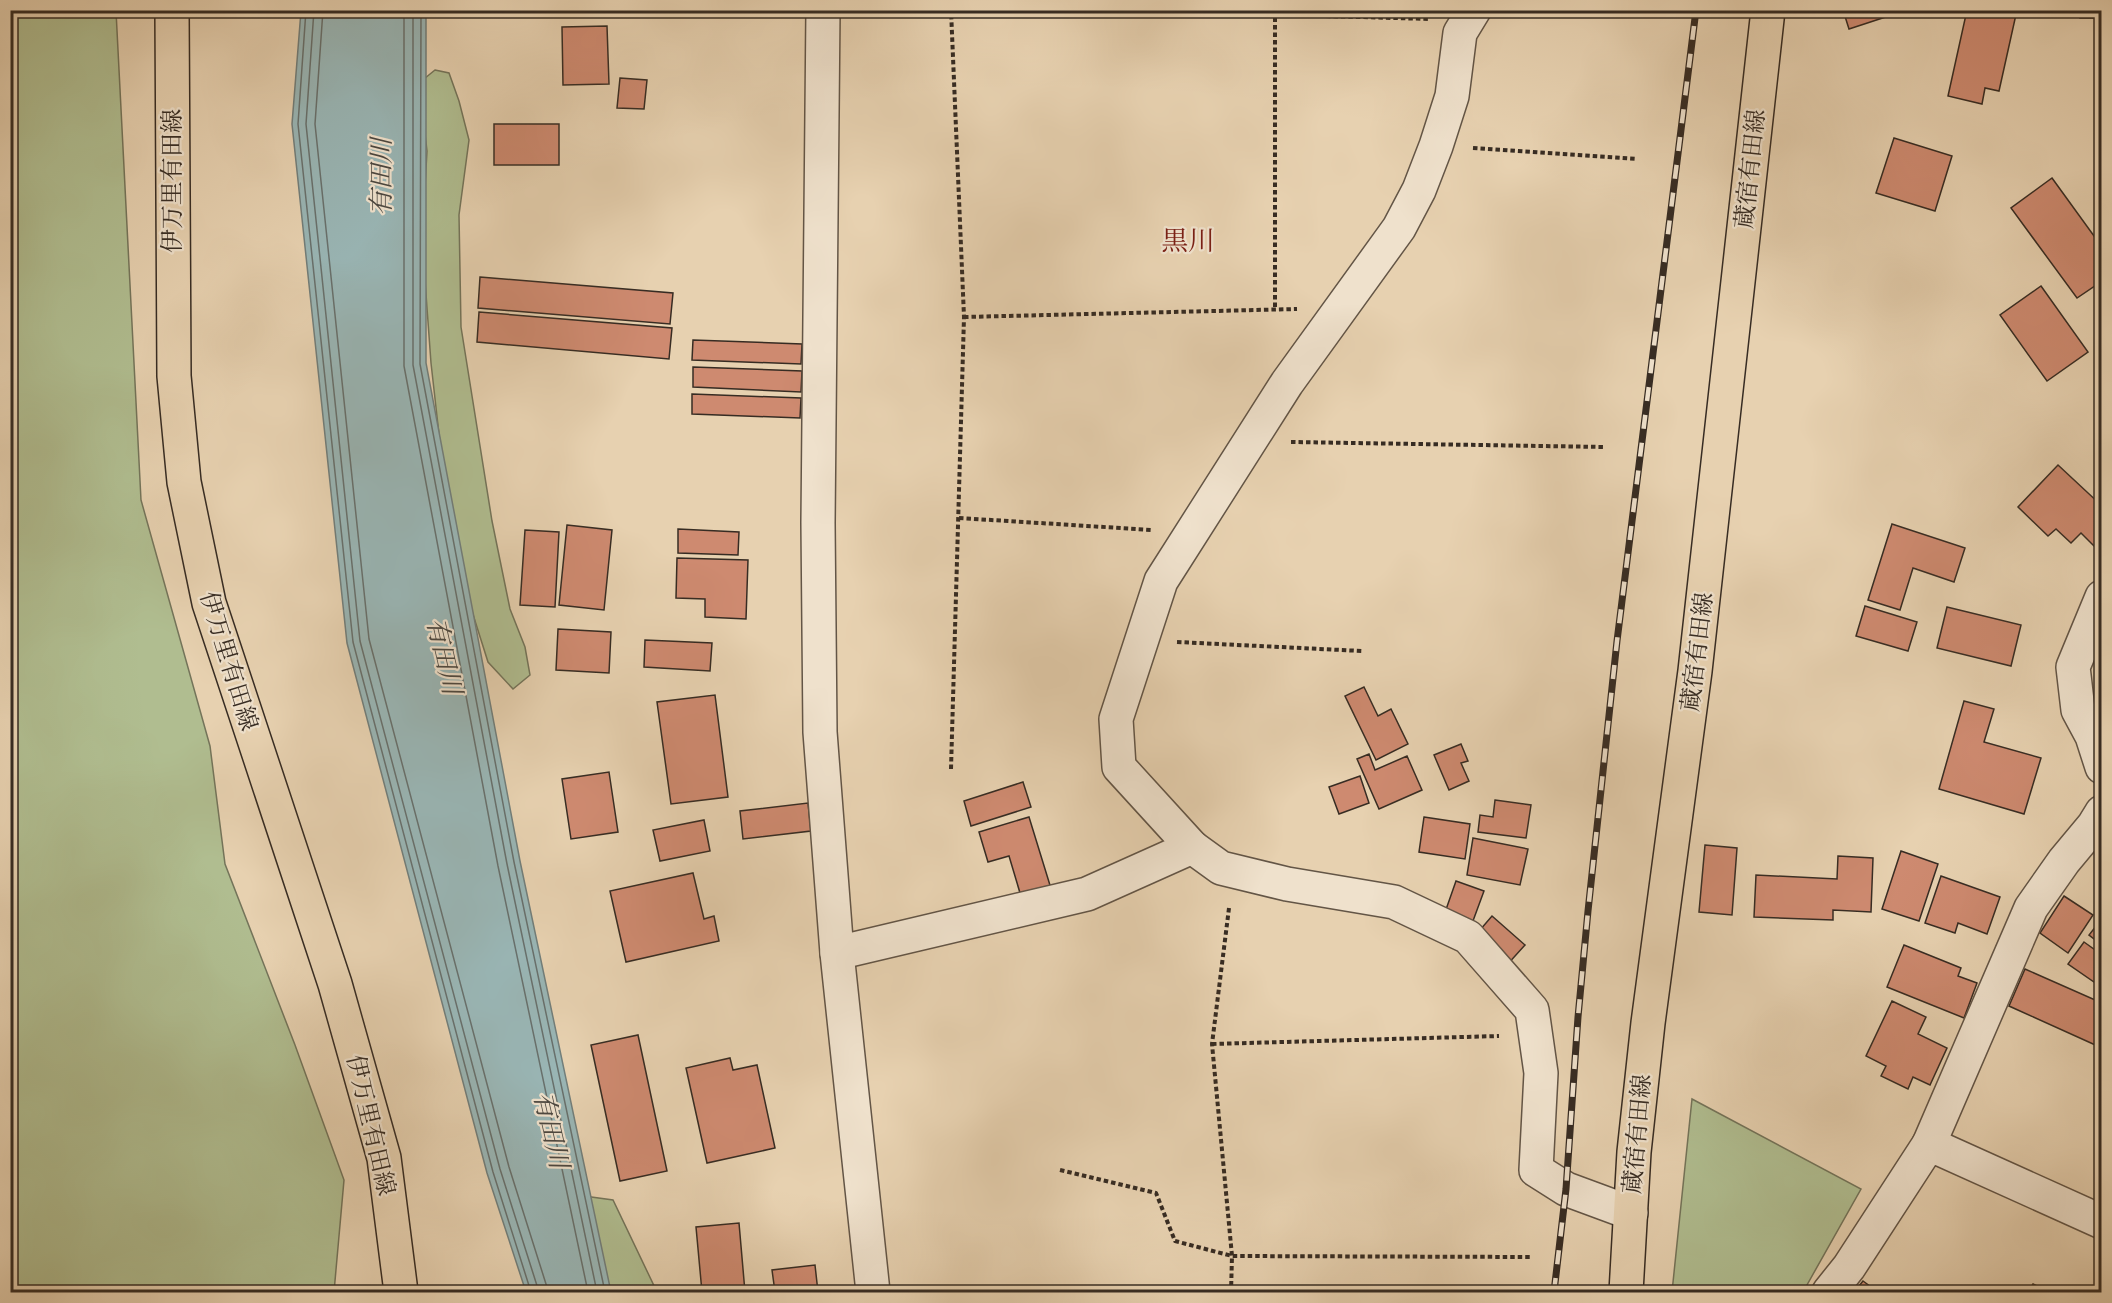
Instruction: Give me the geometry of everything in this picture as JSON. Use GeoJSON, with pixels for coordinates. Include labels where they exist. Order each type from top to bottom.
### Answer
{"type":"FeatureCollection","features":[{"type":"Feature","properties":{"kind":"main road","name":"伊万里有田線"},"geometry":{"type":"LineString","coordinates":[[172,10],[174,376],[184,482],[208,603],[335,984],[384,1158],[401,1293]]}},
{"type":"Feature","properties":{"kind":"main road","name":"蔵宿有田線"},"geometry":{"type":"LineString","coordinates":[[1626,1293],[1634,1152],[1695,671],[1768,10]]}},
{"type":"Feature","properties":{"kind":"street"},"geometry":{"type":"LineString","coordinates":[[823,10],[818,523],[819,732],[837,953],[873,1293]]}},
{"type":"Feature","properties":{"kind":"street"},"geometry":{"type":"LineString","coordinates":[[1474,10],[1460,33],[1452,96],[1436,146],[1419,190],[1399,228],[1287,383],[1161,580],[1116,719],[1119,767],[1192,847],[1221,868],[1287,885],[1394,902],[1468,937],[1532,1010],[1541,1074],[1536,1170],[1566,1189],[1631,1214]]}},
{"type":"Feature","properties":{"kind":"street"},"geometry":{"type":"LineString","coordinates":[[2102,597],[2073,667],[2078,710],[2092,736],[2102,767]]}},
{"type":"Feature","properties":{"kind":"street"},"geometry":{"type":"LineString","coordinates":[[1828,1293],[1849,1267],[1929,1144],[2031,908],[2102,812]]}},
{"type":"Feature","properties":{"kind":"street"},"geometry":{"type":"LineString","coordinates":[[837,953],[1087,894],[1192,847]]}},
{"type":"Feature","properties":{"kind":"street"},"geometry":{"type":"LineString","coordinates":[[1929,1144],[2102,1222]]}},
{"type":"Feature","properties":{"kind":"path"},"geometry":{"type":"LineString","coordinates":[[951,10],[964,317],[951,769]]}},
{"type":"Feature","properties":{"kind":"path"},"geometry":{"type":"LineString","coordinates":[[1116,10],[1439,19]]}},
{"type":"Feature","properties":{"kind":"path"},"geometry":{"type":"LineString","coordinates":[[1274,13],[1275,309]]}},
{"type":"Feature","properties":{"kind":"path"},"geometry":{"type":"LineString","coordinates":[[1436,146],[1637,159]]}},
{"type":"Feature","properties":{"kind":"path"},"geometry":{"type":"LineString","coordinates":[[964,317],[1308,308]]}},
{"type":"Feature","properties":{"kind":"path"},"geometry":{"type":"LineString","coordinates":[[1288,442],[1605,447]]}},
{"type":"Feature","properties":{"kind":"path"},"geometry":{"type":"LineString","coordinates":[[958,518],[1156,530]]}},
{"type":"Feature","properties":{"kind":"path"},"geometry":{"type":"LineString","coordinates":[[1170,642],[1362,651]]}},
{"type":"Feature","properties":{"kind":"path"},"geometry":{"type":"LineString","coordinates":[[1229,908],[1212,1044],[1232,1256],[1231,1293]]}},
{"type":"Feature","properties":{"kind":"path"},"geometry":{"type":"LineString","coordinates":[[1212,1044],[1503,1036]]}},
{"type":"Feature","properties":{"kind":"path"},"geometry":{"type":"LineString","coordinates":[[1060,1170],[1156,1193],[1175,1241],[1232,1256],[1530,1257]]}},
{"type":"Feature","properties":{"kind":"green space"},"geometry":{"type":"Polygon","coordinates":[[[10,11],[116,11],[141,500],[210,746],[225,864],[344,1180],[334,1292],[11,1292],[10,11]]]}},
{"type":"Feature","properties":{"kind":"green space"},"geometry":{"type":"Polygon","coordinates":[[[435,70],[449,73],[469,140],[459,215],[461,327],[492,521],[510,609],[525,647],[530,675],[513,689],[488,662],[470,605],[442,461],[431,363],[422,239],[427,151],[419,83],[435,70]]]}},
{"type":"Feature","properties":{"kind":"green space"},"geometry":{"type":"Polygon","coordinates":[[[1692,1099],[1861,1189],[1803,1292],[1672,1292],[1692,1099]]]}},
{"type":"Feature","properties":{"kind":"green space"},"geometry":{"type":"Polygon","coordinates":[[[584,1196],[613,1200],[657,1292],[595,1292],[584,1196]]]}},
{"type":"Feature","properties":{"kind":"water","name":"有田川"},"geometry":{"type":"Polygon","coordinates":[[[301,11],[426,11],[426,363],[520,861],[611,1292],[526,1292],[487,1173],[347,643],[292,124],[301,11]]]}},
{"type":"Feature","properties":{"kind":"building"},"geometry":{"type":"Polygon","coordinates":[[[1843,10],[1907,10],[1849,29],[1843,10]]]}},
{"type":"Feature","properties":{"kind":"building"},"geometry":{"type":"Polygon","coordinates":[[[1967,10],[2017,10],[1999,91],[1985,88],[1982,104],[1948,96],[1967,10]]]}},
{"type":"Feature","properties":{"kind":"building"},"geometry":{"type":"Polygon","coordinates":[[[2080,10],[2102,10],[2102,18],[2080,18],[2080,10]]]}},
{"type":"Feature","properties":{"kind":"building"},"geometry":{"type":"Polygon","coordinates":[[[607,26],[609,84],[563,85],[562,27],[607,26]]]}},
{"type":"Feature","properties":{"kind":"building"},"geometry":{"type":"Polygon","coordinates":[[[620,78],[647,80],[644,109],[617,108],[620,78]]]}},
{"type":"Feature","properties":{"kind":"building"},"geometry":{"type":"Polygon","coordinates":[[[494,124],[559,124],[559,165],[494,165],[494,124]]]}},
{"type":"Feature","properties":{"kind":"building"},"geometry":{"type":"Polygon","coordinates":[[[1894,138],[1952,156],[1935,211],[1876,193],[1894,138]]]}},
{"type":"Feature","properties":{"kind":"building"},"geometry":{"type":"Polygon","coordinates":[[[2052,178],[2102,247],[2102,281],[2077,298],[2011,208],[2052,178]]]}},
{"type":"Feature","properties":{"kind":"building"},"geometry":{"type":"Polygon","coordinates":[[[480,277],[673,293],[670,324],[478,308],[480,277]]]}},
{"type":"Feature","properties":{"kind":"building"},"geometry":{"type":"Polygon","coordinates":[[[2041,286],[2088,352],[2047,381],[2000,315],[2041,286]]]}},
{"type":"Feature","properties":{"kind":"building"},"geometry":{"type":"Polygon","coordinates":[[[479,312],[672,328],[669,359],[477,342],[479,312]]]}},
{"type":"Feature","properties":{"kind":"building"},"geometry":{"type":"Polygon","coordinates":[[[693,340],[802,344],[801,364],[692,360],[693,340]]]}},
{"type":"Feature","properties":{"kind":"building"},"geometry":{"type":"Polygon","coordinates":[[[693,367],[802,371],[801,392],[693,387],[693,367]]]}},
{"type":"Feature","properties":{"kind":"building"},"geometry":{"type":"Polygon","coordinates":[[[692,394],[801,398],[800,418],[692,414],[692,394]]]}},
{"type":"Feature","properties":{"kind":"building"},"geometry":{"type":"Polygon","coordinates":[[[2058,465],[2102,506],[2102,540],[2095,547],[2081,533],[2071,543],[2056,529],[2048,536],[2018,507],[2058,465]]]}},
{"type":"Feature","properties":{"kind":"building"},"geometry":{"type":"Polygon","coordinates":[[[1892,524],[1965,548],[1954,582],[1913,568],[1900,610],[1868,600],[1892,524]]]}},
{"type":"Feature","properties":{"kind":"building"},"geometry":{"type":"Polygon","coordinates":[[[567,525],[612,530],[604,610],[559,605],[567,525]]]}},
{"type":"Feature","properties":{"kind":"building"},"geometry":{"type":"Polygon","coordinates":[[[678,529],[739,532],[738,555],[678,553],[678,529]]]}},
{"type":"Feature","properties":{"kind":"building"},"geometry":{"type":"Polygon","coordinates":[[[525,530],[559,532],[555,607],[520,605],[525,530]]]}},
{"type":"Feature","properties":{"kind":"building"},"geometry":{"type":"Polygon","coordinates":[[[677,558],[748,560],[746,619],[705,617],[705,599],[676,598],[677,558]]]}},
{"type":"Feature","properties":{"kind":"building"},"geometry":{"type":"Polygon","coordinates":[[[1865,606],[1917,622],[1908,651],[1856,636],[1865,606]]]}},
{"type":"Feature","properties":{"kind":"building"},"geometry":{"type":"Polygon","coordinates":[[[1947,607],[2021,625],[2011,666],[1937,648],[1947,607]]]}},
{"type":"Feature","properties":{"kind":"building"},"geometry":{"type":"Polygon","coordinates":[[[558,629],[611,632],[609,673],[556,670],[558,629]]]}},
{"type":"Feature","properties":{"kind":"building"},"geometry":{"type":"Polygon","coordinates":[[[645,640],[712,643],[710,671],[644,667],[645,640]]]}},
{"type":"Feature","properties":{"kind":"building"},"geometry":{"type":"Polygon","coordinates":[[[1364,687],[1378,716],[1391,709],[1408,744],[1376,760],[1345,696],[1364,687]]]}},
{"type":"Feature","properties":{"kind":"building"},"geometry":{"type":"Polygon","coordinates":[[[715,695],[728,797],[671,804],[657,702],[715,695]]]}},
{"type":"Feature","properties":{"kind":"building"},"geometry":{"type":"Polygon","coordinates":[[[1964,701],[1994,709],[1984,742],[2041,758],[2024,814],[1939,789],[1964,701]]]}},
{"type":"Feature","properties":{"kind":"building"},"geometry":{"type":"Polygon","coordinates":[[[1461,744],[1468,761],[1461,763],[1469,781],[1449,790],[1434,755],[1461,744]]]}},
{"type":"Feature","properties":{"kind":"building"},"geometry":{"type":"Polygon","coordinates":[[[1369,754],[1375,770],[1407,756],[1422,790],[1379,809],[1357,759],[1369,754]]]}},
{"type":"Feature","properties":{"kind":"building"},"geometry":{"type":"Polygon","coordinates":[[[609,772],[618,832],[571,839],[562,779],[609,772]]]}},
{"type":"Feature","properties":{"kind":"building"},"geometry":{"type":"Polygon","coordinates":[[[1360,776],[1369,803],[1339,814],[1329,787],[1360,776]]]}},
{"type":"Feature","properties":{"kind":"building"},"geometry":{"type":"Polygon","coordinates":[[[1023,782],[1031,807],[971,826],[964,801],[1023,782]]]}},
{"type":"Feature","properties":{"kind":"building"},"geometry":{"type":"Polygon","coordinates":[[[1495,800],[1531,805],[1526,838],[1478,832],[1480,815],[1493,817],[1495,800]]]}},
{"type":"Feature","properties":{"kind":"building"},"geometry":{"type":"Polygon","coordinates":[[[808,803],[811,831],[743,839],[740,811],[808,803]]]}},
{"type":"Feature","properties":{"kind":"building"},"geometry":{"type":"Polygon","coordinates":[[[1029,817],[1053,895],[1023,903],[1009,856],[988,862],[979,832],[1029,817]]]}},
{"type":"Feature","properties":{"kind":"building"},"geometry":{"type":"Polygon","coordinates":[[[1424,817],[1470,824],[1465,859],[1419,852],[1424,817]]]}},
{"type":"Feature","properties":{"kind":"building"},"geometry":{"type":"Polygon","coordinates":[[[704,820],[710,851],[660,861],[653,830],[704,820]]]}},
{"type":"Feature","properties":{"kind":"building"},"geometry":{"type":"Polygon","coordinates":[[[1473,838],[1528,849],[1520,885],[1467,875],[1473,838]]]}},
{"type":"Feature","properties":{"kind":"building"},"geometry":{"type":"Polygon","coordinates":[[[1705,845],[1737,848],[1732,915],[1699,912],[1705,845]]]}},
{"type":"Feature","properties":{"kind":"building"},"geometry":{"type":"Polygon","coordinates":[[[1901,851],[1938,864],[1919,921],[1882,909],[1901,851]]]}},
{"type":"Feature","properties":{"kind":"building"},"geometry":{"type":"Polygon","coordinates":[[[1838,856],[1873,858],[1871,912],[1833,910],[1833,920],[1754,917],[1756,875],[1837,879],[1838,856]]]}},
{"type":"Feature","properties":{"kind":"building"},"geometry":{"type":"Polygon","coordinates":[[[693,873],[704,919],[714,916],[719,941],[626,962],[610,891],[693,873]]]}},
{"type":"Feature","properties":{"kind":"building"},"geometry":{"type":"Polygon","coordinates":[[[1941,876],[2000,897],[1987,934],[1958,923],[1955,933],[1925,923],[1941,876]]]}},
{"type":"Feature","properties":{"kind":"building"},"geometry":{"type":"Polygon","coordinates":[[[1456,881],[1484,891],[1470,929],[1443,918],[1456,881]]]}},
{"type":"Feature","properties":{"kind":"building"},"geometry":{"type":"Polygon","coordinates":[[[2064,896],[2093,915],[2068,953],[2040,933],[2064,896]]]}},
{"type":"Feature","properties":{"kind":"building"},"geometry":{"type":"Polygon","coordinates":[[[1492,916],[1525,945],[1506,966],[1474,937],[1492,916]]]}},
{"type":"Feature","properties":{"kind":"building"},"geometry":{"type":"Polygon","coordinates":[[[2100,921],[2102,922],[2102,945],[2089,935],[2100,921]]]}},
{"type":"Feature","properties":{"kind":"building"},"geometry":{"type":"Polygon","coordinates":[[[2084,942],[2102,955],[2102,971],[2094,982],[2068,964],[2084,942]]]}},
{"type":"Feature","properties":{"kind":"building"},"geometry":{"type":"Polygon","coordinates":[[[1904,945],[1961,968],[1958,976],[1977,983],[1964,1018],[1887,987],[1904,945]]]}},
{"type":"Feature","properties":{"kind":"building"},"geometry":{"type":"Polygon","coordinates":[[[2025,969],[2102,1003],[2102,1048],[2009,1006],[2025,969]]]}},
{"type":"Feature","properties":{"kind":"building"},"geometry":{"type":"Polygon","coordinates":[[[1892,1001],[1926,1017],[1918,1034],[1947,1048],[1930,1085],[1913,1077],[1908,1089],[1881,1076],[1886,1066],[1866,1056],[1892,1001]]]}},
{"type":"Feature","properties":{"kind":"building"},"geometry":{"type":"Polygon","coordinates":[[[638,1035],[667,1171],[620,1181],[591,1045],[638,1035]]]}},
{"type":"Feature","properties":{"kind":"building"},"geometry":{"type":"Polygon","coordinates":[[[730,1058],[733,1070],[757,1065],[775,1148],[707,1163],[686,1068],[730,1058]]]}},
{"type":"Feature","properties":{"kind":"building"},"geometry":{"type":"Polygon","coordinates":[[[739,1223],[745,1292],[702,1292],[696,1227],[739,1223]]]}},
{"type":"Feature","properties":{"kind":"building"},"geometry":{"type":"Polygon","coordinates":[[[815,1265],[818,1292],[775,1292],[772,1270],[815,1265]]]}},
{"type":"Feature","properties":{"kind":"building"},"geometry":{"type":"Polygon","coordinates":[[[1863,1281],[1878,1292],[1854,1292],[1863,1281]]]}},
{"type":"Feature","properties":{"kind":"building"},"geometry":{"type":"Polygon","coordinates":[[[2033,1284],[2049,1292],[2028,1292],[2033,1284]]]}},
{"type":"Feature","properties":{"kind":"railway"},"geometry":{"type":"LineString","coordinates":[[1554,1292],[1566,1189],[1588,911],[1617,641],[1696,10]]}},
{"type":"Feature","properties":{"kind":"district","name":"黒川"},"geometry":{"type":"Point","coordinates":[1188,241]}}]}
